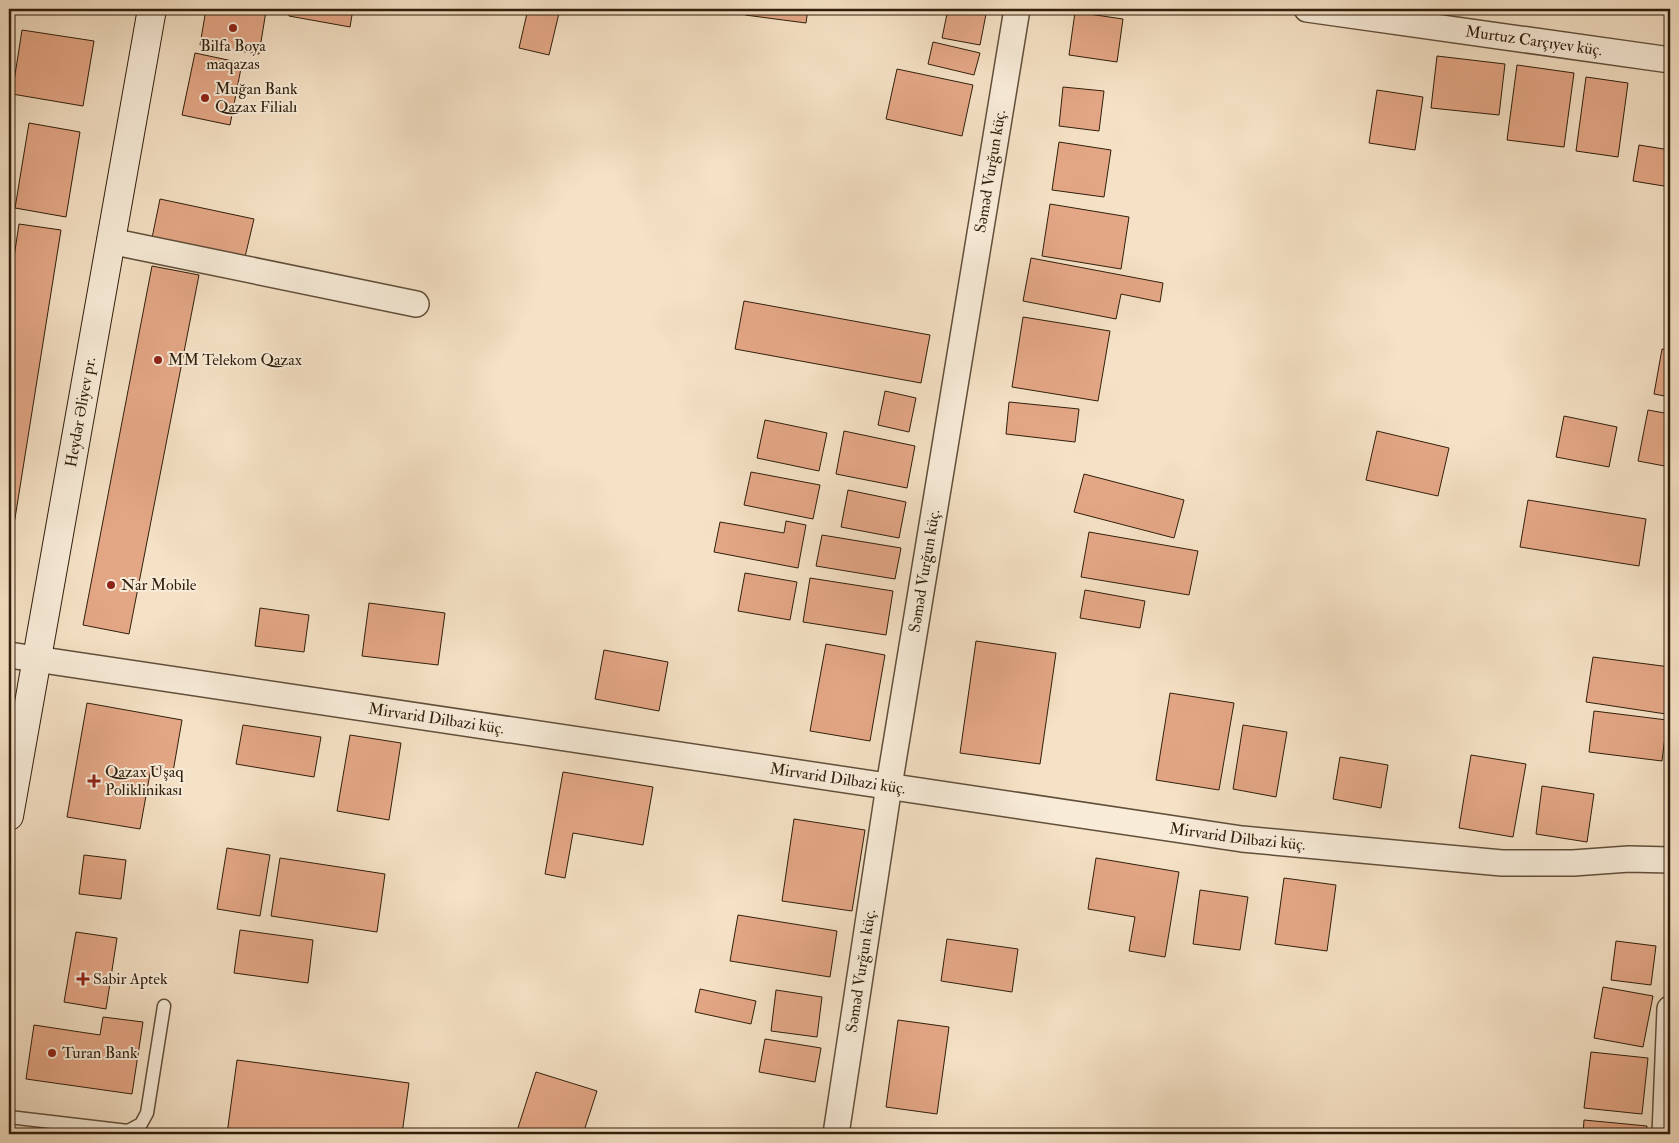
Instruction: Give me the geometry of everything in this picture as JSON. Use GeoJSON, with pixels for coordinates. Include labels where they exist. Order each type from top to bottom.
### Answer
{"type":"FeatureCollection","features":[{"type":"Feature","properties":{"kind":"main road","name":"Heydər Əliyev pr."},"geometry":{"type":"LineString","coordinates":[[9,816],[152,9]]}},
{"type":"Feature","properties":{"kind":"street","name":"Səməd Vurğun küç."},"geometry":{"type":"LineString","coordinates":[[836,1134],[889,786],[1017,9]]}},
{"type":"Feature","properties":{"kind":"street","name":"Murtuz Carçıyev küç."},"geometry":{"type":"LineString","coordinates":[[1307,9],[1670,60]]}},
{"type":"Feature","properties":{"kind":"street"},"geometry":{"type":"LineString","coordinates":[[110,241],[416,304]]}},
{"type":"Feature","properties":{"kind":"street","name":"Mirvarid Dilbazi küç."},"geometry":{"type":"LineString","coordinates":[[9,655],[1233,838],[1502,863],[1573,863],[1629,858],[1670,860]]}},
{"type":"Feature","properties":{"kind":"street"},"geometry":{"type":"LineString","coordinates":[[1665,1134],[1670,1009]]}},
{"type":"Feature","properties":{"kind":"lane"},"geometry":{"type":"LineString","coordinates":[[9,1117],[128,1131],[142,1124],[147,1113],[164,1006]]}},
{"type":"Feature","properties":{"kind":"building"},"geometry":{"type":"Polygon","coordinates":[[[56,9],[86,9],[85,14],[56,9]]]}},
{"type":"Feature","properties":{"kind":"building","name":"Bilfa Boya maqazas"},"geometry":{"type":"Polygon","coordinates":[[[206,9],[266,11],[259,54],[200,45],[206,9]]]}},
{"type":"Feature","properties":{"kind":"building"},"geometry":{"type":"Polygon","coordinates":[[[290,9],[353,9],[350,27],[289,16],[290,9]]]}},
{"type":"Feature","properties":{"kind":"building"},"geometry":{"type":"Polygon","coordinates":[[[528,9],[560,9],[549,55],[519,48],[528,9]]]}},
{"type":"Feature","properties":{"kind":"building"},"geometry":{"type":"Polygon","coordinates":[[[746,9],[808,9],[806,23],[745,15],[746,9]]]}},
{"type":"Feature","properties":{"kind":"building"},"geometry":{"type":"Polygon","coordinates":[[[948,9],[987,9],[980,45],[942,38],[948,9]]]}},
{"type":"Feature","properties":{"kind":"building"},"geometry":{"type":"Polygon","coordinates":[[[1075,12],[1123,19],[1117,62],[1069,55],[1075,12]]]}},
{"type":"Feature","properties":{"kind":"building"},"geometry":{"type":"Polygon","coordinates":[[[22,30],[94,41],[83,106],[12,94],[22,30]]]}},
{"type":"Feature","properties":{"kind":"building"},"geometry":{"type":"Polygon","coordinates":[[[933,42],[980,53],[974,75],[928,64],[933,42]]]}},
{"type":"Feature","properties":{"kind":"building"},"geometry":{"type":"Polygon","coordinates":[[[195,53],[242,63],[230,125],[182,115],[195,53]]]}},
{"type":"Feature","properties":{"kind":"building"},"geometry":{"type":"Polygon","coordinates":[[[1437,56],[1505,64],[1499,115],[1431,108],[1437,56]]]}},
{"type":"Feature","properties":{"kind":"building"},"geometry":{"type":"Polygon","coordinates":[[[1517,65],[1574,73],[1564,147],[1507,140],[1517,65]]]}},
{"type":"Feature","properties":{"kind":"building"},"geometry":{"type":"Polygon","coordinates":[[[897,69],[973,85],[962,136],[886,119],[897,69]]]}},
{"type":"Feature","properties":{"kind":"building"},"geometry":{"type":"Polygon","coordinates":[[[1586,77],[1628,83],[1618,157],[1576,151],[1586,77]]]}},
{"type":"Feature","properties":{"kind":"building"},"geometry":{"type":"Polygon","coordinates":[[[1063,87],[1104,91],[1099,131],[1059,126],[1063,87]]]}},
{"type":"Feature","properties":{"kind":"building"},"geometry":{"type":"Polygon","coordinates":[[[1377,90],[1423,97],[1415,150],[1369,143],[1377,90]]]}},
{"type":"Feature","properties":{"kind":"building"},"geometry":{"type":"Polygon","coordinates":[[[29,123],[80,132],[66,217],[15,208],[29,123]]]}},
{"type":"Feature","properties":{"kind":"building"},"geometry":{"type":"Polygon","coordinates":[[[1059,142],[1111,150],[1104,197],[1052,190],[1059,142]]]}},
{"type":"Feature","properties":{"kind":"building"},"geometry":{"type":"Polygon","coordinates":[[[1639,145],[1670,150],[1670,187],[1633,181],[1639,145]]]}},
{"type":"Feature","properties":{"kind":"building"},"geometry":{"type":"Polygon","coordinates":[[[160,199],[254,219],[245,257],[152,238],[160,199]]]}},
{"type":"Feature","properties":{"kind":"building"},"geometry":{"type":"Polygon","coordinates":[[[1050,204],[1129,217],[1121,269],[1042,256],[1050,204]]]}},
{"type":"Feature","properties":{"kind":"building"},"geometry":{"type":"Polygon","coordinates":[[[19,224],[61,230],[9,556],[9,290],[19,224]]]}},
{"type":"Feature","properties":{"kind":"building"},"geometry":{"type":"Polygon","coordinates":[[[1031,258],[1163,283],[1160,302],[1121,294],[1116,319],[1023,301],[1031,258]]]}},
{"type":"Feature","properties":{"kind":"building"},"geometry":{"type":"Polygon","coordinates":[[[152,266],[199,275],[129,634],[83,625],[152,266]]]}},
{"type":"Feature","properties":{"kind":"building"},"geometry":{"type":"Polygon","coordinates":[[[744,301],[930,335],[921,383],[735,349],[744,301]]]}},
{"type":"Feature","properties":{"kind":"building"},"geometry":{"type":"Polygon","coordinates":[[[1023,317],[1110,331],[1098,401],[1012,387],[1023,317]]]}},
{"type":"Feature","properties":{"kind":"building"},"geometry":{"type":"Polygon","coordinates":[[[1662,349],[1670,350],[1670,397],[1654,394],[1662,349]]]}},
{"type":"Feature","properties":{"kind":"building"},"geometry":{"type":"Polygon","coordinates":[[[885,391],[916,398],[909,432],[878,425],[885,391]]]}},
{"type":"Feature","properties":{"kind":"building"},"geometry":{"type":"Polygon","coordinates":[[[1009,402],[1079,409],[1075,442],[1006,434],[1009,402]]]}},
{"type":"Feature","properties":{"kind":"building"},"geometry":{"type":"Polygon","coordinates":[[[1648,410],[1670,414],[1670,467],[1638,461],[1648,410]]]}},
{"type":"Feature","properties":{"kind":"building"},"geometry":{"type":"Polygon","coordinates":[[[1564,416],[1617,427],[1609,467],[1556,457],[1564,416]]]}},
{"type":"Feature","properties":{"kind":"building"},"geometry":{"type":"Polygon","coordinates":[[[765,420],[827,433],[819,471],[757,458],[765,420]]]}},
{"type":"Feature","properties":{"kind":"building"},"geometry":{"type":"Polygon","coordinates":[[[844,431],[915,446],[907,488],[836,474],[844,431]]]}},
{"type":"Feature","properties":{"kind":"building"},"geometry":{"type":"Polygon","coordinates":[[[1377,431],[1449,448],[1438,496],[1366,480],[1377,431]]]}},
{"type":"Feature","properties":{"kind":"building"},"geometry":{"type":"Polygon","coordinates":[[[751,472],[820,485],[813,519],[744,505],[751,472]]]}},
{"type":"Feature","properties":{"kind":"building"},"geometry":{"type":"Polygon","coordinates":[[[1084,474],[1184,500],[1174,538],[1074,512],[1084,474]]]}},
{"type":"Feature","properties":{"kind":"building"},"geometry":{"type":"Polygon","coordinates":[[[848,490],[906,502],[899,538],[841,527],[848,490]]]}},
{"type":"Feature","properties":{"kind":"building"},"geometry":{"type":"Polygon","coordinates":[[[1528,500],[1646,519],[1639,566],[1520,547],[1528,500]]]}},
{"type":"Feature","properties":{"kind":"building"},"geometry":{"type":"Polygon","coordinates":[[[786,521],[806,525],[798,568],[714,552],[720,522],[784,533],[786,521]]]}},
{"type":"Feature","properties":{"kind":"building"},"geometry":{"type":"Polygon","coordinates":[[[1089,532],[1198,551],[1189,595],[1081,577],[1089,532]]]}},
{"type":"Feature","properties":{"kind":"building"},"geometry":{"type":"Polygon","coordinates":[[[822,535],[901,548],[895,579],[816,566],[822,535]]]}},
{"type":"Feature","properties":{"kind":"building"},"geometry":{"type":"Polygon","coordinates":[[[745,573],[797,582],[790,620],[738,611],[745,573]]]}},
{"type":"Feature","properties":{"kind":"building"},"geometry":{"type":"Polygon","coordinates":[[[810,578],[893,591],[886,635],[803,622],[810,578]]]}},
{"type":"Feature","properties":{"kind":"building"},"geometry":{"type":"Polygon","coordinates":[[[1085,590],[1145,601],[1140,628],[1080,618],[1085,590]]]}},
{"type":"Feature","properties":{"kind":"building"},"geometry":{"type":"Polygon","coordinates":[[[369,603],[445,613],[438,665],[362,656],[369,603]]]}},
{"type":"Feature","properties":{"kind":"building"},"geometry":{"type":"Polygon","coordinates":[[[260,608],[309,615],[304,652],[255,646],[260,608]]]}},
{"type":"Feature","properties":{"kind":"building"},"geometry":{"type":"Polygon","coordinates":[[[976,641],[1056,653],[1040,764],[960,753],[976,641]]]}},
{"type":"Feature","properties":{"kind":"building"},"geometry":{"type":"Polygon","coordinates":[[[826,644],[885,655],[870,741],[810,731],[826,644]]]}},
{"type":"Feature","properties":{"kind":"building"},"geometry":{"type":"Polygon","coordinates":[[[604,650],[668,662],[659,711],[595,699],[604,650]]]}},
{"type":"Feature","properties":{"kind":"building"},"geometry":{"type":"Polygon","coordinates":[[[1593,657],[1670,667],[1666,714],[1586,702],[1593,657]]]}},
{"type":"Feature","properties":{"kind":"building"},"geometry":{"type":"Polygon","coordinates":[[[1170,693],[1234,703],[1219,790],[1156,780],[1170,693]]]}},
{"type":"Feature","properties":{"kind":"building"},"geometry":{"type":"Polygon","coordinates":[[[87,703],[182,720],[173,772],[151,768],[140,829],[67,817],[87,703]]]}},
{"type":"Feature","properties":{"kind":"building"},"geometry":{"type":"Polygon","coordinates":[[[1594,711],[1667,720],[1662,761],[1589,752],[1594,711]]]}},
{"type":"Feature","properties":{"kind":"building"},"geometry":{"type":"Polygon","coordinates":[[[243,725],[321,737],[314,777],[236,764],[243,725]]]}},
{"type":"Feature","properties":{"kind":"building"},"geometry":{"type":"Polygon","coordinates":[[[1243,725],[1287,732],[1276,797],[1233,789],[1243,725]]]}},
{"type":"Feature","properties":{"kind":"building"},"geometry":{"type":"Polygon","coordinates":[[[350,735],[401,743],[389,820],[337,811],[350,735]]]}},
{"type":"Feature","properties":{"kind":"building"},"geometry":{"type":"Polygon","coordinates":[[[1471,755],[1526,764],[1513,837],[1459,828],[1471,755]]]}},
{"type":"Feature","properties":{"kind":"building"},"geometry":{"type":"Polygon","coordinates":[[[1340,757],[1388,765],[1381,808],[1333,799],[1340,757]]]}},
{"type":"Feature","properties":{"kind":"building"},"geometry":{"type":"Polygon","coordinates":[[[563,772],[653,787],[643,845],[573,833],[565,878],[545,874],[563,772]]]}},
{"type":"Feature","properties":{"kind":"building"},"geometry":{"type":"Polygon","coordinates":[[[1542,786],[1594,794],[1587,842],[1536,834],[1542,786]]]}},
{"type":"Feature","properties":{"kind":"building"},"geometry":{"type":"Polygon","coordinates":[[[794,819],[865,830],[852,911],[782,901],[794,819]]]}},
{"type":"Feature","properties":{"kind":"building"},"geometry":{"type":"Polygon","coordinates":[[[227,848],[270,855],[260,916],[217,909],[227,848]]]}},
{"type":"Feature","properties":{"kind":"building"},"geometry":{"type":"Polygon","coordinates":[[[84,855],[126,860],[121,899],[79,894],[84,855]]]}},
{"type":"Feature","properties":{"kind":"building"},"geometry":{"type":"Polygon","coordinates":[[[280,858],[385,874],[377,932],[271,916],[280,858]]]}},
{"type":"Feature","properties":{"kind":"building"},"geometry":{"type":"Polygon","coordinates":[[[1096,858],[1179,872],[1165,957],[1129,951],[1135,917],[1088,909],[1096,858]]]}},
{"type":"Feature","properties":{"kind":"building"},"geometry":{"type":"Polygon","coordinates":[[[1284,878],[1336,885],[1327,951],[1275,944],[1284,878]]]}},
{"type":"Feature","properties":{"kind":"building"},"geometry":{"type":"Polygon","coordinates":[[[1200,890],[1248,897],[1240,950],[1193,944],[1200,890]]]}},
{"type":"Feature","properties":{"kind":"building"},"geometry":{"type":"Polygon","coordinates":[[[738,915],[837,931],[830,977],[730,961],[738,915]]]}},
{"type":"Feature","properties":{"kind":"building"},"geometry":{"type":"Polygon","coordinates":[[[240,930],[313,940],[308,983],[234,973],[240,930]]]}},
{"type":"Feature","properties":{"kind":"building"},"geometry":{"type":"Polygon","coordinates":[[[76,932],[117,938],[106,1009],[64,1002],[76,932]]]}},
{"type":"Feature","properties":{"kind":"building"},"geometry":{"type":"Polygon","coordinates":[[[947,939],[1018,949],[1012,992],[941,981],[947,939]]]}},
{"type":"Feature","properties":{"kind":"building"},"geometry":{"type":"Polygon","coordinates":[[[1616,941],[1656,946],[1651,985],[1611,980],[1616,941]]]}},
{"type":"Feature","properties":{"kind":"building"},"geometry":{"type":"Polygon","coordinates":[[[1603,987],[1653,996],[1643,1047],[1594,1038],[1603,987]]]}},
{"type":"Feature","properties":{"kind":"building"},"geometry":{"type":"Polygon","coordinates":[[[700,989],[756,1001],[751,1024],[695,1012],[700,989]]]}},
{"type":"Feature","properties":{"kind":"building"},"geometry":{"type":"Polygon","coordinates":[[[776,990],[822,997],[817,1037],[771,1031],[776,990]]]}},
{"type":"Feature","properties":{"kind":"building"},"geometry":{"type":"Polygon","coordinates":[[[103,1017],[143,1022],[132,1094],[26,1079],[34,1025],[100,1035],[103,1017]]]}},
{"type":"Feature","properties":{"kind":"building"},"geometry":{"type":"Polygon","coordinates":[[[898,1020],[949,1027],[937,1114],[886,1107],[898,1020]]]}},
{"type":"Feature","properties":{"kind":"building"},"geometry":{"type":"Polygon","coordinates":[[[765,1039],[821,1048],[815,1082],[759,1072],[765,1039]]]}},
{"type":"Feature","properties":{"kind":"building"},"geometry":{"type":"Polygon","coordinates":[[[1591,1052],[1648,1058],[1642,1114],[1584,1108],[1591,1052]]]}},
{"type":"Feature","properties":{"kind":"building"},"geometry":{"type":"Polygon","coordinates":[[[237,1060],[409,1083],[402,1134],[227,1134],[237,1060]]]}},
{"type":"Feature","properties":{"kind":"building"},"geometry":{"type":"Polygon","coordinates":[[[536,1072],[597,1091],[583,1134],[526,1134],[517,1131],[536,1072]]]}},
{"type":"Feature","properties":{"kind":"building"},"geometry":{"type":"Polygon","coordinates":[[[1584,1120],[1647,1126],[1646,1134],[1583,1134],[1584,1120]]]}},
{"type":"Feature","properties":{"kind":"place","name":"Bilfa Boya maqazas"},"geometry":{"type":"Point","coordinates":[233,28]}},
{"type":"Feature","properties":{"kind":"place","name":"Muğan Bank Qazax Filialı"},"geometry":{"type":"Point","coordinates":[205,98]}},
{"type":"Feature","properties":{"kind":"place","name":"MM Telekom Qazax"},"geometry":{"type":"Point","coordinates":[158,360]}},
{"type":"Feature","properties":{"kind":"place","name":"Nar Mobile"},"geometry":{"type":"Point","coordinates":[111,585]}},
{"type":"Feature","properties":{"kind":"place","name":"Qazax Uşaq Poliklinikası"},"geometry":{"type":"Point","coordinates":[94,781]}},
{"type":"Feature","properties":{"kind":"place","name":"Sabir Aptek"},"geometry":{"type":"Point","coordinates":[83,979]}},
{"type":"Feature","properties":{"kind":"place","name":"Turan Bank"},"geometry":{"type":"Point","coordinates":[52,1053]}}]}
